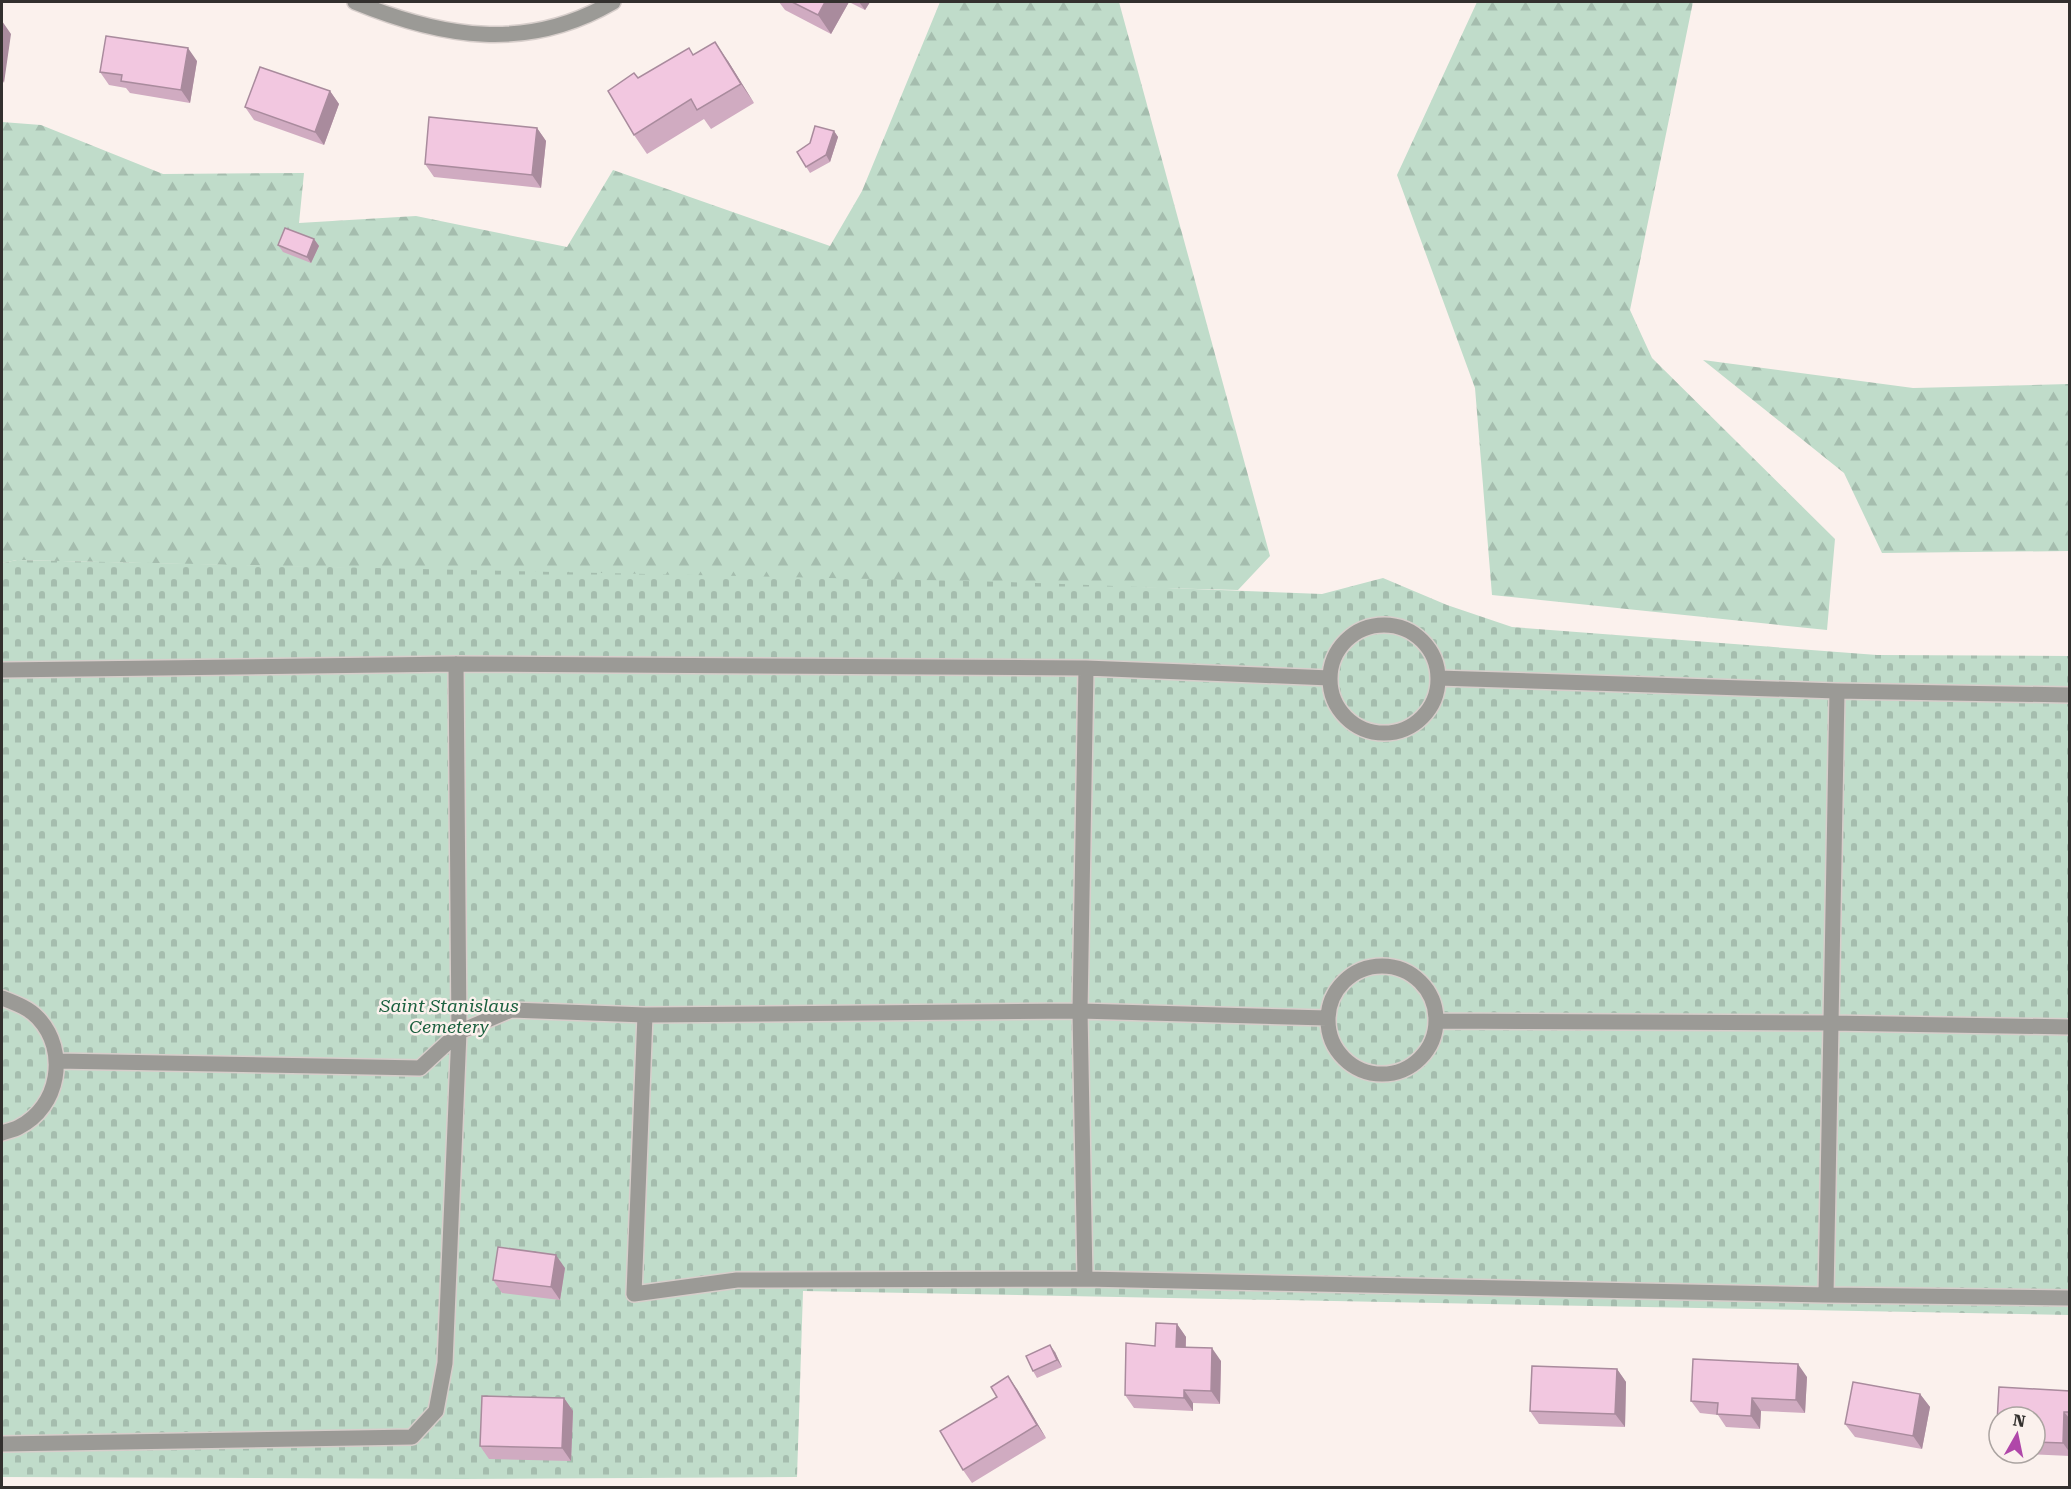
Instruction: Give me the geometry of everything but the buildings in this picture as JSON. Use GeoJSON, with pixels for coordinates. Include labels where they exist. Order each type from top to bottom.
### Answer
{"type":"FeatureCollection","features":[{"type":"Feature","properties":{"kind":"street"},"geometry":{"type":"LineString","coordinates":[[355,2],[414,23],[459,33],[494,35],[529,33],[551,27],[579,18],[613,2]]}},
{"type":"Feature","properties":{"kind":"street"},"geometry":{"type":"LineString","coordinates":[[1375,626],[1394,626],[1411,633],[1425,644],[1435,660],[1438,678],[1436,695],[1428,710],[1416,722],[1401,730],[1384,733],[1367,730],[1352,722],[1340,710],[1332,694],[1330,678],[1334,659],[1343,643],[1358,632],[1375,626]]}},
{"type":"Feature","properties":{"kind":"street"},"geometry":{"type":"LineString","coordinates":[[2,1444],[412,1437],[436,1411],[445,1364],[459,1032],[456,664]]}},
{"type":"Feature","properties":{"kind":"street"},"geometry":{"type":"LineString","coordinates":[[2,670],[456,664],[1086,668],[1330,678]]}},
{"type":"Feature","properties":{"kind":"street"},"geometry":{"type":"LineString","coordinates":[[1085,1279],[1080,1011],[1086,668]]}},
{"type":"Feature","properties":{"kind":"street"},"geometry":{"type":"LineString","coordinates":[[1438,678],[1837,691],[2070,695]]}},
{"type":"Feature","properties":{"kind":"street"},"geometry":{"type":"LineString","coordinates":[[1826,1295],[1837,691]]}},
{"type":"Feature","properties":{"kind":"street"},"geometry":{"type":"LineString","coordinates":[[1374,966],[1394,967],[1411,974],[1425,987],[1434,1003],[1437,1021],[1434,1038],[1420,1059],[1398,1073],[1380,1075],[1364,1072],[1348,1063],[1336,1050],[1329,1035],[1327,1018],[1331,999],[1342,983],[1357,972],[1374,966]]}},
{"type":"Feature","properties":{"kind":"street"},"geometry":{"type":"LineString","coordinates":[[2,998],[19,1004],[38,1018],[51,1038],[57,1061],[55,1082],[48,1100],[35,1115],[19,1127],[2,1133]]}},
{"type":"Feature","properties":{"kind":"street"},"geometry":{"type":"LineString","coordinates":[[57,1061],[420,1068],[459,1032],[511,1010],[645,1015],[1080,1011],[1327,1018]]}},
{"type":"Feature","properties":{"kind":"street"},"geometry":{"type":"LineString","coordinates":[[645,1015],[634,1294],[737,1280],[1085,1279],[2070,1298]]}},
{"type":"Feature","properties":{"kind":"street"},"geometry":{"type":"LineString","coordinates":[[1437,1021],[2070,1027]]}},
{"type":"Feature","properties":{"kind":"green space"},"geometry":{"type":"Polygon","coordinates":[[[940,2],[1119,2],[1270,556],[1238,590],[17,560],[2,563],[2,122],[41,125],[163,174],[304,173],[299,223],[416,216],[567,247],[613,170],[830,246],[862,191],[940,2]]]}},
{"type":"Feature","properties":{"kind":"green space"},"geometry":{"type":"Polygon","coordinates":[[[1477,2],[1693,2],[1630,310],[1652,358],[1835,539],[1827,630],[1492,595],[1475,388],[1397,175],[1477,2]]]}},
{"type":"Feature","properties":{"kind":"green space"},"geometry":{"type":"Polygon","coordinates":[[[1703,360],[1913,388],[2069,384],[2069,551],[1882,553],[1844,473],[1703,360]]]}},
{"type":"Feature","properties":{"kind":"green space","name":"Saint Stanislaus Cemetery"},"geometry":{"type":"Polygon","coordinates":[[[17,560],[1008,582],[1322,594],[1383,578],[1447,605],[1512,627],[1877,655],[2069,656],[2069,1315],[803,1291],[797,1477],[462,1479],[2,1477],[2,563],[17,560]]]}}]}
